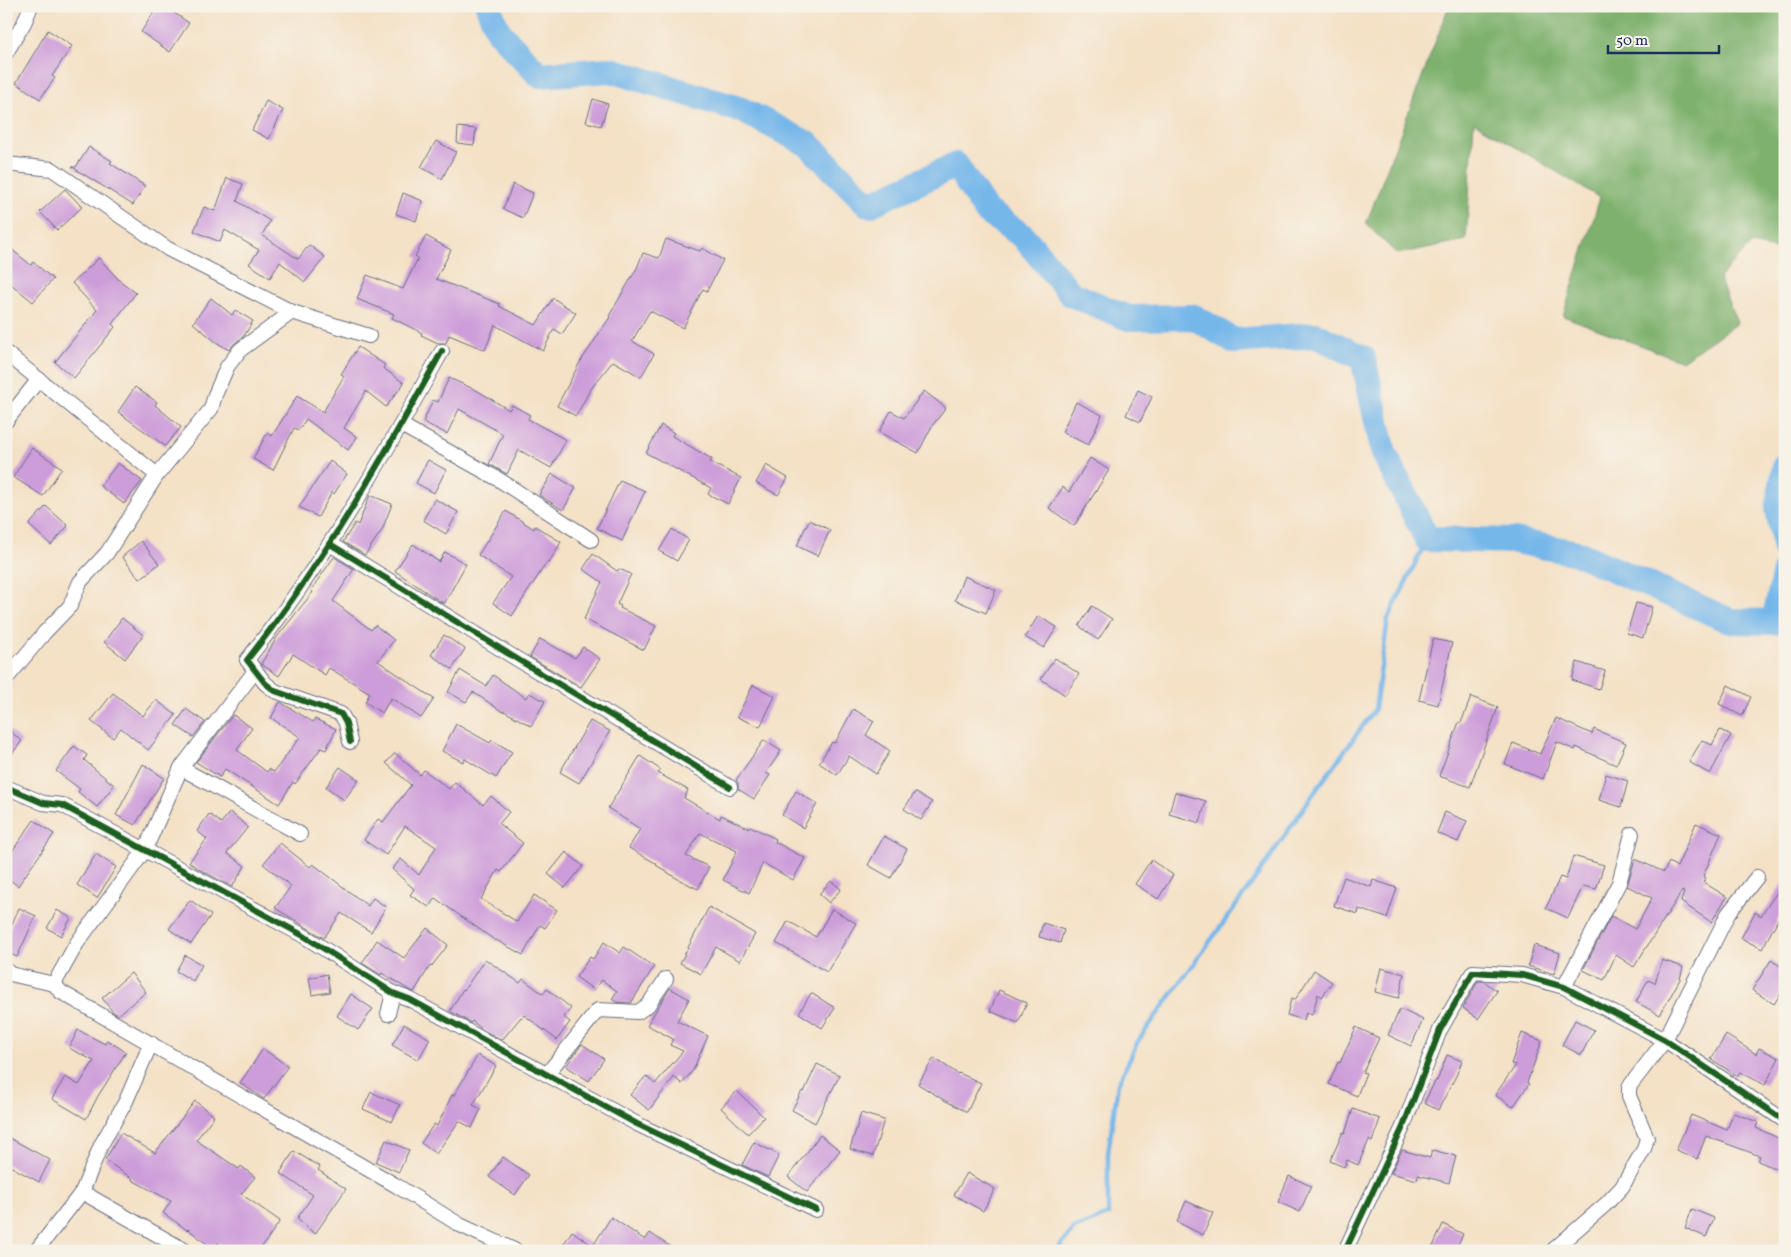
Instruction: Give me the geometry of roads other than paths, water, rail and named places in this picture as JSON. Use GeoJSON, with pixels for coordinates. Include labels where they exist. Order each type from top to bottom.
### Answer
{"type":"FeatureCollection","features":[{"type":"Feature","properties":{"kind":"street"},"geometry":{"type":"LineString","coordinates":[[6,53],[24,23],[31,6]]}},
{"type":"Feature","properties":{"kind":"street"},"geometry":{"type":"LineString","coordinates":[[6,164],[52,169],[168,249],[292,312],[369,336]]}},
{"type":"Feature","properties":{"kind":"street"},"geometry":{"type":"LineString","coordinates":[[6,679],[45,632],[70,606],[80,582],[107,553],[157,475],[211,409],[227,367],[240,350],[292,312]]}},
{"type":"Feature","properties":{"kind":"street"},"geometry":{"type":"LineString","coordinates":[[350,742],[346,723],[341,714],[275,691],[265,683],[247,660],[277,621],[330,544],[442,351]]}},
{"type":"Feature","properties":{"kind":"street"},"geometry":{"type":"LineString","coordinates":[[6,353],[157,475]]}},
{"type":"Feature","properties":{"kind":"street"},"geometry":{"type":"LineString","coordinates":[[6,421],[38,379]]}},
{"type":"Feature","properties":{"kind":"street"},"geometry":{"type":"LineString","coordinates":[[401,424],[498,479],[592,540]]}},
{"type":"Feature","properties":{"kind":"street"},"geometry":{"type":"LineString","coordinates":[[330,544],[730,787]]}},
{"type":"Feature","properties":{"kind":"street"},"geometry":{"type":"LineString","coordinates":[[54,984],[77,943],[145,850],[181,768],[255,671]]}},
{"type":"Feature","properties":{"kind":"street"},"geometry":{"type":"LineString","coordinates":[[181,768],[300,834]]}},
{"type":"Feature","properties":{"kind":"street"},"geometry":{"type":"LineString","coordinates":[[6,787],[43,803],[62,805],[304,936],[393,993],[408,999],[637,1124],[816,1210]]}},
{"type":"Feature","properties":{"kind":"street"},"geometry":{"type":"LineString","coordinates":[[1564,987],[1619,883],[1632,834]]}},
{"type":"Feature","properties":{"kind":"street"},"geometry":{"type":"LineString","coordinates":[[1552,1251],[1606,1204],[1622,1187],[1644,1149],[1647,1138],[1629,1096],[1629,1087],[1665,1040],[1728,914],[1757,877]]}},
{"type":"Feature","properties":{"kind":"street"},"geometry":{"type":"LineString","coordinates":[[1344,1251],[1402,1127],[1440,1030],[1473,972],[1522,975],[1564,987],[1665,1040],[1785,1121]]}},
{"type":"Feature","properties":{"kind":"street"},"geometry":{"type":"LineString","coordinates":[[8,974],[54,984],[61,992],[397,1186],[460,1225],[516,1251]]}},
{"type":"Feature","properties":{"kind":"street"},"geometry":{"type":"LineString","coordinates":[[547,1074],[598,1010],[638,1012],[648,1005],[666,979]]}},
{"type":"Feature","properties":{"kind":"street"},"geometry":{"type":"LineString","coordinates":[[388,1014],[393,993]]}},
{"type":"Feature","properties":{"kind":"street"},"geometry":{"type":"LineString","coordinates":[[36,1251],[82,1192],[101,1145],[126,1101],[152,1043]]}},
{"type":"Feature","properties":{"kind":"street"},"geometry":{"type":"LineString","coordinates":[[82,1192],[186,1251]]}},
{"type":"Feature","properties":{"kind":"waterway"},"geometry":{"type":"LineString","coordinates":[[488,6],[498,31],[539,75],[611,70],[742,110],[808,144],[869,205],[956,165],[986,211],[1023,236],[1071,294],[1128,318],[1194,317],[1234,341],[1315,335],[1363,358],[1384,453],[1427,539],[1515,541],[1577,553],[1730,621],[1774,622],[1785,572]]}},
{"type":"Feature","properties":{"kind":"waterway"},"geometry":{"type":"LineString","coordinates":[[1785,466],[1778,508],[1785,549]]}},
{"type":"Feature","properties":{"kind":"waterway"},"geometry":{"type":"LineString","coordinates":[[1056,1251],[1074,1229],[1108,1215],[1108,1153],[1118,1084],[1138,1041],[1375,709],[1388,619],[1427,539]]}}]}
